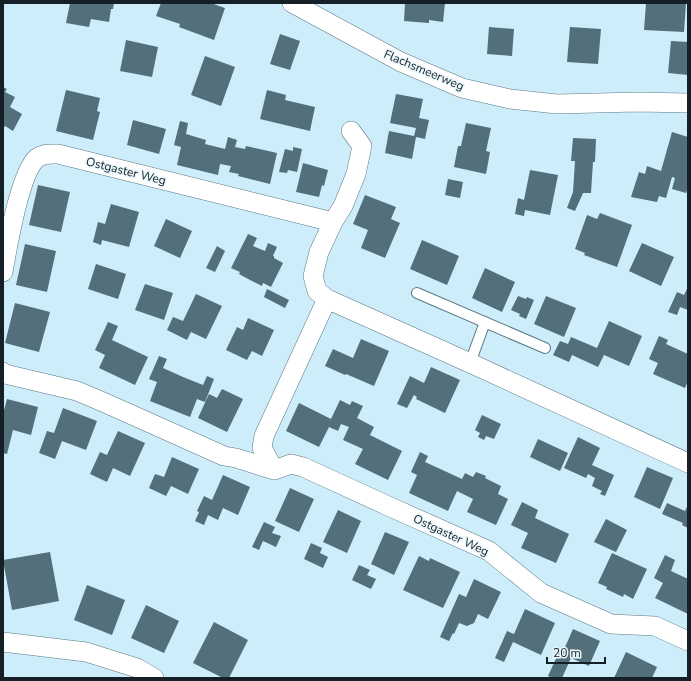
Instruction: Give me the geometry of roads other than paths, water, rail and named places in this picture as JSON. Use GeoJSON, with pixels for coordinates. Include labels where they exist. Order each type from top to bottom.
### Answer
{"type":"FeatureCollection","features":[{"type":"Feature","properties":{"kind":"street","name":"Flachsmeerweg"},"geometry":{"type":"LineString","coordinates":[[292,3],[401,62],[462,88],[510,99],[557,104],[638,102],[688,103]]}},
{"type":"Feature","properties":{"kind":"street"},"geometry":{"type":"LineString","coordinates":[[351,131],[362,146],[361,151],[356,174],[343,206],[332,222],[319,252],[313,276],[317,291],[326,299],[688,463]]}},
{"type":"Feature","properties":{"kind":"street","name":"Ostgaster Weg"},"geometry":{"type":"LineString","coordinates":[[3,272],[17,205],[29,170],[37,159],[47,153],[58,154],[332,222]]}},
{"type":"Feature","properties":{"kind":"street"},"geometry":{"type":"LineString","coordinates":[[274,470],[262,448],[264,436],[326,299]]}},
{"type":"Feature","properties":{"kind":"street"},"geometry":{"type":"LineString","coordinates":[[3,372],[5,374],[77,391],[224,456],[236,458],[274,470]]}},
{"type":"Feature","properties":{"kind":"street","name":"Ostgaster Weg"},"geometry":{"type":"LineString","coordinates":[[274,470],[291,464],[303,467],[489,551],[541,592],[555,599],[611,624],[655,626],[688,641]]}},
{"type":"Feature","properties":{"kind":"street"},"geometry":{"type":"LineString","coordinates":[[3,642],[86,652],[137,668],[154,678]]}},
{"type":"Feature","properties":{"kind":"lane"},"geometry":{"type":"LineString","coordinates":[[417,293],[545,348]]}},
{"type":"Feature","properties":{"kind":"lane"},"geometry":{"type":"LineString","coordinates":[[470,363],[485,322]]}}]}
